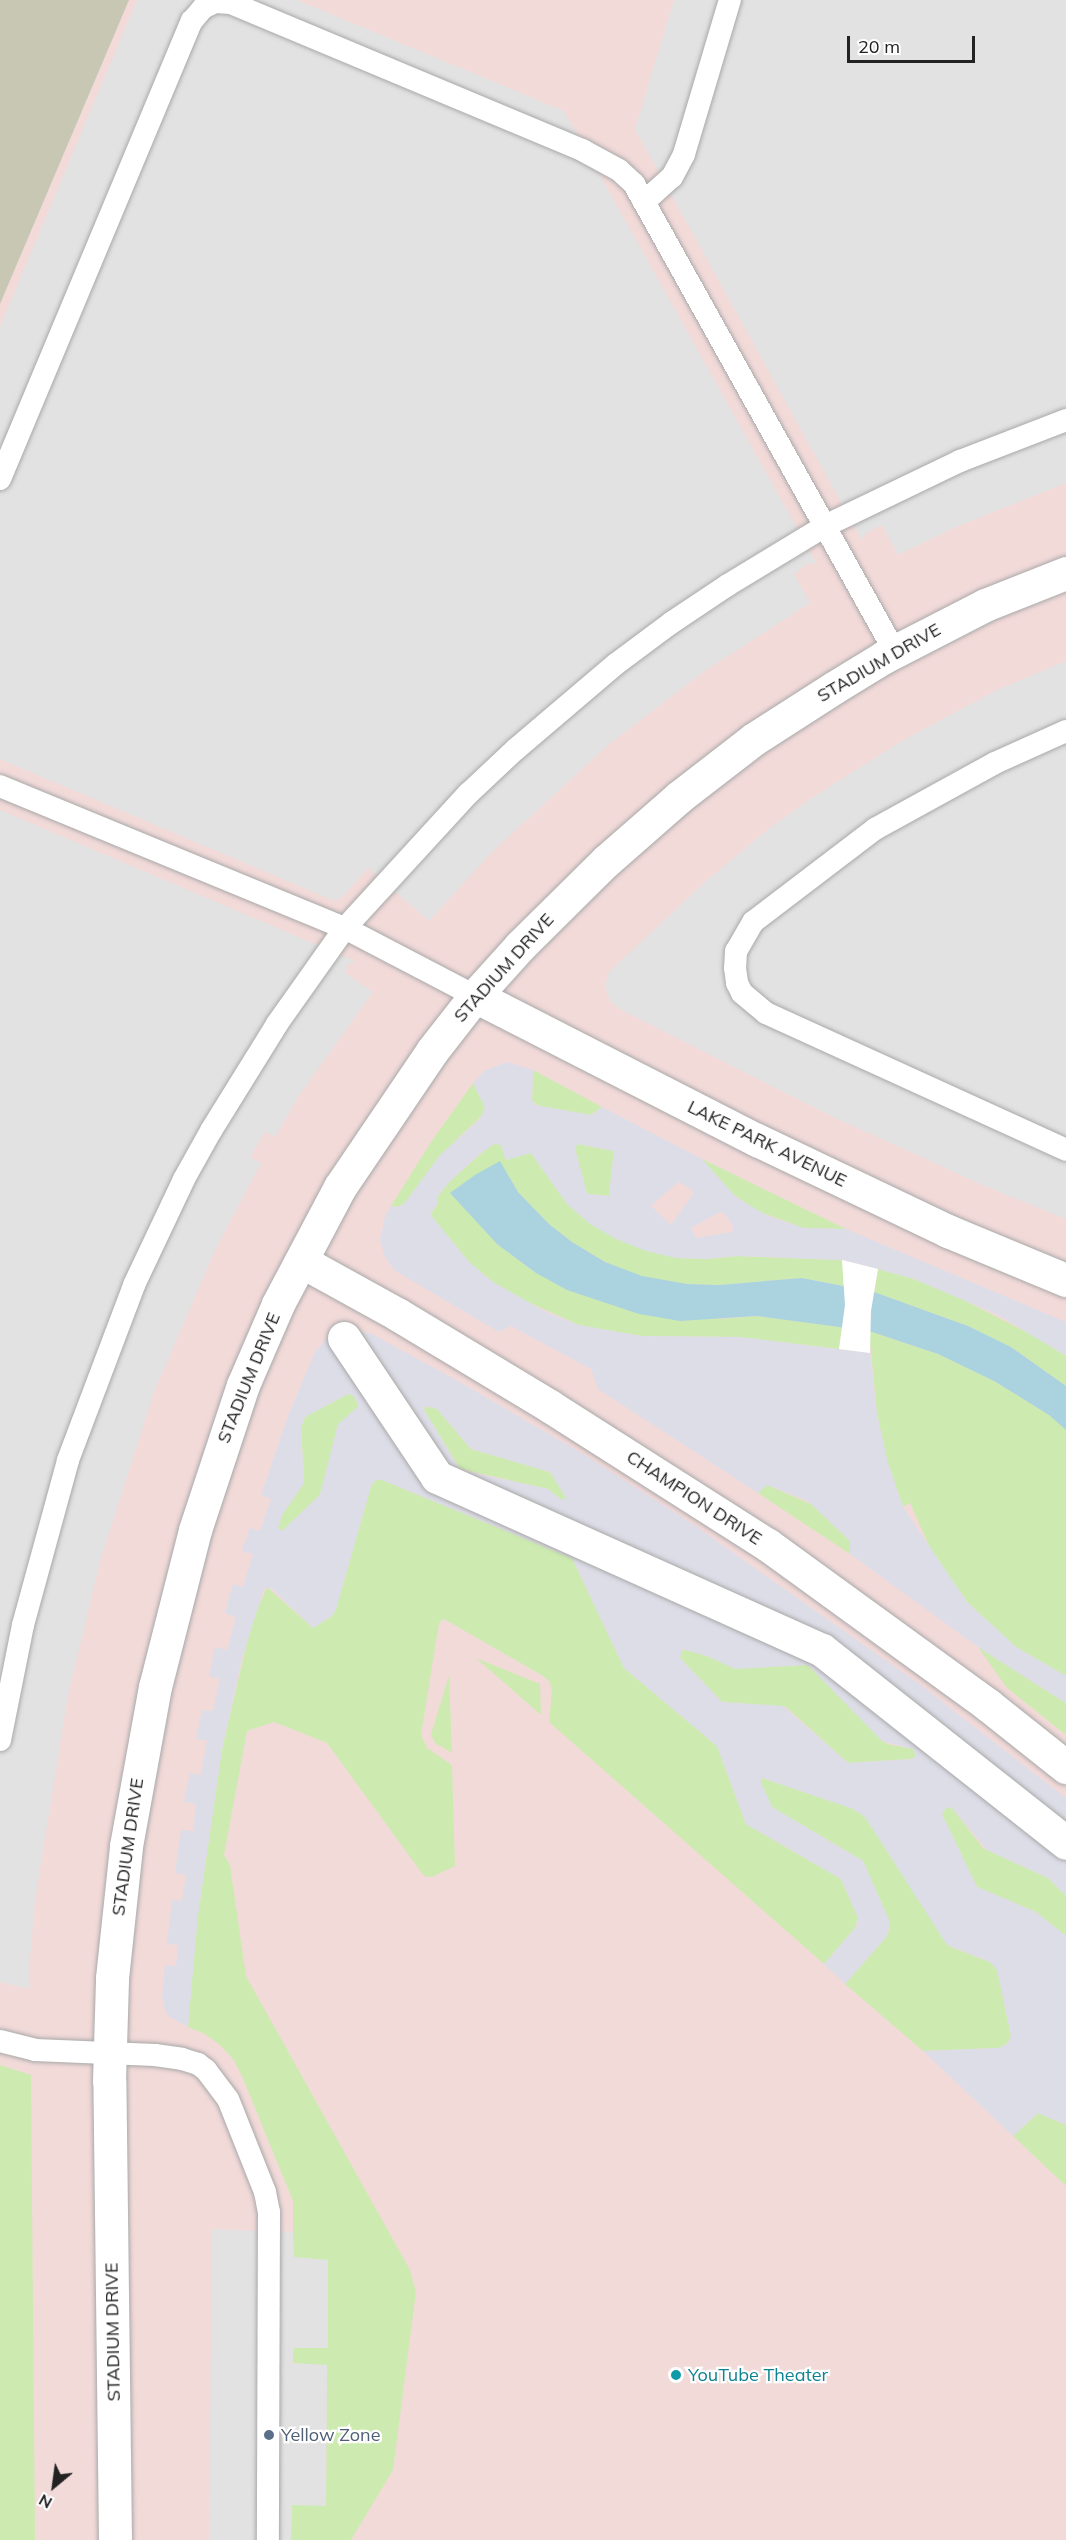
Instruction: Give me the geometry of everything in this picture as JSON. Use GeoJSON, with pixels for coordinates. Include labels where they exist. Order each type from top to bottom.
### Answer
{"type":"FeatureCollection","features":[{"type":"Feature","properties":{"kind":"street","name":"STADIUM DRIVE"},"geometry":{"type":"LineString","coordinates":[[115,2540],[108,2132],[112,1978],[126,1846],[155,1687],[186,1564],[219,1453],[259,1347],[340,1187],[432,1052],[475,996],[520,946],[606,861],[679,797],[754,739],[895,652],[985,605],[1066,573]]}},
{"type":"Feature","properties":{"kind":"street","name":"LAKE PARK AVENUE"},"geometry":{"type":"LineString","coordinates":[[475,996],[757,1140],[948,1231],[1066,1280]]}},
{"type":"Feature","properties":{"kind":"street","name":"CHAMPION DRIVE"},"geometry":{"type":"LineString","coordinates":[[301,1261],[397,1314],[541,1400],[768,1545],[988,1705],[1066,1767]]}},
{"type":"Feature","properties":{"kind":"street"},"geometry":{"type":"LineString","coordinates":[[344,1338],[437,1477],[822,1650],[1066,1843]]}},
{"type":"Feature","properties":{"kind":"lane"},"geometry":{"type":"LineString","coordinates":[[645,201],[672,177],[684,154],[730,0]]}},
{"type":"Feature","properties":{"kind":"lane"},"geometry":{"type":"LineString","coordinates":[[0,478],[192,21],[202,8],[215,2],[247,8],[582,150],[619,170],[634,184],[895,652]]}},
{"type":"Feature","properties":{"kind":"lane"},"geometry":{"type":"LineString","coordinates":[[0,1740],[23,1625],[68,1460],[134,1285],[184,1179],[212,1129],[278,1024],[345,928],[468,794],[564,706],[671,623],[825,526],[960,461],[1066,420]]}},
{"type":"Feature","properties":{"kind":"lane"},"geometry":{"type":"LineString","coordinates":[[1066,731],[995,763],[875,829],[758,917],[736,951],[735,969],[737,983],[742,993],[766,1013],[1066,1150]]}},
{"type":"Feature","properties":{"kind":"lane"},"geometry":{"type":"LineString","coordinates":[[0,786],[345,928],[475,996]]}},
{"type":"Feature","properties":{"kind":"lane"},"geometry":{"type":"LineString","coordinates":[[0,2041],[34,2050],[182,2059],[198,2064],[206,2070],[228,2099],[265,2192],[269,2212],[268,2540]]}},
{"type":"Feature","properties":{"kind":"shaded area"},"geometry":{"type":"Polygon","coordinates":[[[0,0],[1066,0],[1066,2540],[0,2540],[0,0]]]}},
{"type":"Feature","properties":{"kind":"shaded area"},"geometry":{"type":"Polygon","coordinates":[[[0,0],[129,0],[0,304],[0,0]]]}},
{"type":"Feature","properties":{"kind":"shaded area"},"geometry":{"type":"Polygon","coordinates":[[[137,0],[297,0],[564,111],[817,564],[808,563],[794,574],[810,603],[706,670],[608,745],[491,853],[429,921],[368,868],[345,894],[337,900],[332,900],[0,759],[0,327],[137,0]]]}},
{"type":"Feature","properties":{"kind":"shaded area"},"geometry":{"type":"Polygon","coordinates":[[[674,0],[1066,0],[1066,483],[956,527],[898,555],[882,525],[866,533],[862,540],[635,129],[674,0]]]}},
{"type":"Feature","properties":{"kind":"shaded area"},"geometry":{"type":"Polygon","coordinates":[[[1066,661],[1066,1219],[987,1187],[827,1114],[620,1009],[610,1001],[605,986],[609,972],[705,882],[766,831],[810,799],[902,741],[997,690],[1066,661]]]}},
{"type":"Feature","properties":{"kind":"shaded area"},"geometry":{"type":"Polygon","coordinates":[[[0,810],[355,961],[348,965],[345,973],[373,992],[300,1094],[275,1137],[265,1132],[250,1157],[261,1163],[216,1248],[154,1392],[101,1558],[68,1695],[35,1900],[30,1989],[0,1982],[0,810]]]}},
{"type":"Feature","properties":{"kind":"shaded area"},"geometry":{"type":"Polygon","coordinates":[[[507,1062],[533,1070],[532,1100],[535,1105],[591,1115],[602,1107],[702,1159],[736,1197],[768,1216],[804,1228],[846,1229],[1066,1322],[1066,1356],[998,1315],[914,1279],[842,1260],[736,1256],[707,1259],[676,1258],[646,1251],[616,1239],[590,1224],[567,1204],[531,1153],[506,1160],[501,1146],[496,1143],[481,1153],[450,1181],[438,1196],[438,1203],[430,1214],[469,1262],[493,1282],[548,1313],[579,1325],[641,1336],[739,1337],[870,1353],[877,1414],[887,1460],[903,1507],[967,1602],[1016,1647],[1066,1676],[1066,1703],[978,1647],[850,1554],[850,1541],[808,1501],[767,1485],[758,1493],[598,1389],[591,1369],[511,1326],[499,1332],[394,1270],[385,1257],[380,1240],[385,1216],[391,1206],[397,1207],[404,1204],[439,1156],[480,1119],[485,1107],[473,1083],[484,1071],[507,1062]],[[578,1144],[575,1149],[587,1194],[609,1196],[614,1151],[578,1144]],[[678,1182],[651,1206],[671,1225],[693,1194],[692,1190],[678,1182]],[[720,1212],[691,1228],[696,1238],[732,1232],[733,1226],[725,1214],[720,1212]]]}},
{"type":"Feature","properties":{"kind":"shaded area"},"geometry":{"type":"Polygon","coordinates":[[[349,1329],[372,1334],[583,1454],[694,1525],[922,1686],[1066,1798],[1066,1896],[1048,1878],[987,1850],[953,1809],[947,1807],[942,1814],[977,1887],[1036,1912],[1066,1936],[1066,2125],[1038,2113],[1013,2136],[923,2051],[999,2048],[1008,2043],[1011,2035],[997,1970],[990,1962],[947,1945],[865,1817],[853,1809],[762,1778],[760,1780],[772,1807],[863,1861],[890,1922],[887,1936],[845,1984],[824,1964],[857,1926],[858,1918],[841,1879],[746,1824],[717,1746],[624,1668],[572,1558],[382,1480],[376,1480],[371,1486],[336,1609],[332,1616],[313,1628],[271,1588],[264,1589],[242,1658],[222,1749],[198,1915],[188,2027],[166,2013],[162,1997],[165,1965],[176,1966],[178,1945],[167,1944],[172,1900],[182,1901],[186,1875],[175,1873],[181,1830],[193,1831],[196,1804],[184,1802],[190,1773],[201,1775],[207,1741],[196,1739],[202,1710],[213,1711],[220,1679],[209,1676],[215,1647],[227,1650],[236,1617],[225,1613],[233,1584],[243,1587],[253,1554],[242,1551],[250,1528],[260,1531],[271,1499],[261,1495],[288,1416],[315,1352],[329,1336],[349,1329]],[[348,1394],[305,1417],[301,1427],[304,1483],[282,1515],[278,1528],[282,1531],[320,1495],[338,1424],[359,1406],[353,1395],[348,1394]],[[426,1406],[424,1410],[460,1470],[548,1489],[560,1499],[567,1499],[550,1472],[471,1449],[437,1409],[426,1406]],[[682,1649],[680,1658],[722,1702],[783,1706],[848,1763],[912,1759],[916,1756],[913,1749],[882,1741],[808,1665],[735,1669],[707,1656],[682,1649]]]}},
{"type":"Feature","properties":{"kind":"shaded area","name":"Yellow Zone"},"geometry":{"type":"Polygon","coordinates":[[[212,2229],[293,2232],[294,2257],[328,2260],[328,2348],[294,2348],[292,2363],[327,2365],[326,2506],[292,2505],[291,2540],[209,2540],[212,2229]]]}},
{"type":"Feature","properties":{"kind":"green space"},"geometry":{"type":"Polygon","coordinates":[[[533,1070],[602,1107],[591,1115],[538,1106],[532,1100],[533,1070]]]}},
{"type":"Feature","properties":{"kind":"green space"},"geometry":{"type":"Polygon","coordinates":[[[473,1083],[485,1107],[483,1115],[459,1137],[404,1204],[397,1207],[391,1206],[431,1142],[473,1083]]]}},
{"type":"Feature","properties":{"kind":"green space"},"geometry":{"type":"Polygon","coordinates":[[[493,1143],[531,1153],[567,1204],[676,1258],[707,1259],[736,1256],[842,1260],[844,1286],[802,1278],[719,1285],[687,1284],[642,1277],[605,1262],[572,1242],[549,1224],[518,1192],[500,1162],[451,1193],[497,1244],[536,1273],[720,1319],[757,1316],[843,1327],[839,1349],[739,1337],[641,1336],[579,1325],[519,1298],[493,1282],[469,1262],[430,1215],[438,1203],[438,1196],[450,1181],[493,1143]]]}},
{"type":"Feature","properties":{"kind":"green space"},"geometry":{"type":"Polygon","coordinates":[[[578,1144],[614,1151],[609,1196],[587,1194],[575,1149],[578,1144]]]}},
{"type":"Feature","properties":{"kind":"green space"},"geometry":{"type":"Polygon","coordinates":[[[702,1159],[846,1229],[804,1228],[757,1211],[726,1189],[702,1159]]]}},
{"type":"Feature","properties":{"kind":"green space"},"geometry":{"type":"Polygon","coordinates":[[[878,1269],[914,1279],[956,1296],[1038,1338],[1066,1356],[1066,1386],[1011,1347],[968,1326],[874,1292],[878,1269]]]}},
{"type":"Feature","properties":{"kind":"green space"},"geometry":{"type":"Polygon","coordinates":[[[869,1331],[938,1354],[994,1381],[1049,1415],[1066,1430],[1066,1676],[1016,1647],[967,1602],[931,1550],[910,1503],[903,1507],[887,1460],[877,1414],[869,1331]]]}},
{"type":"Feature","properties":{"kind":"green space"},"geometry":{"type":"Polygon","coordinates":[[[348,1394],[353,1395],[359,1406],[338,1425],[320,1495],[282,1531],[278,1528],[282,1515],[304,1483],[301,1427],[305,1417],[348,1394]]]}},
{"type":"Feature","properties":{"kind":"green space"},"geometry":{"type":"Polygon","coordinates":[[[425,1406],[437,1409],[471,1449],[550,1472],[567,1499],[560,1499],[548,1489],[460,1469],[424,1410],[425,1406]]]}},
{"type":"Feature","properties":{"kind":"green space"},"geometry":{"type":"Polygon","coordinates":[[[376,1480],[382,1480],[572,1558],[624,1668],[717,1746],[746,1824],[841,1879],[858,1918],[855,1928],[824,1964],[549,1722],[552,1689],[549,1681],[444,1619],[439,1623],[421,1735],[427,1748],[452,1765],[455,1866],[432,1877],[424,1876],[327,1743],[274,1722],[247,1731],[224,1855],[230,1865],[246,1976],[410,2270],[416,2292],[393,2470],[351,2540],[291,2540],[292,2505],[326,2505],[327,2366],[293,2364],[292,2350],[295,2347],[328,2348],[297,2259],[293,2255],[293,2201],[242,2076],[233,2059],[220,2045],[205,2034],[188,2027],[192,1971],[222,1749],[252,1621],[267,1587],[313,1628],[332,1616],[336,1609],[371,1486],[376,1480]]]}},
{"type":"Feature","properties":{"kind":"green space"},"geometry":{"type":"Polygon","coordinates":[[[767,1485],[811,1504],[850,1541],[850,1554],[758,1493],[767,1485]]]}},
{"type":"Feature","properties":{"kind":"green space"},"geometry":{"type":"Polygon","coordinates":[[[978,1647],[1066,1703],[1066,1735],[1007,1688],[978,1647]]]}},
{"type":"Feature","properties":{"kind":"green space"},"geometry":{"type":"Polygon","coordinates":[[[687,1649],[717,1660],[808,1665],[887,1744],[913,1749],[916,1756],[912,1759],[848,1763],[786,1707],[722,1702],[680,1658],[680,1652],[687,1649]]]}},
{"type":"Feature","properties":{"kind":"green space"},"geometry":{"type":"Polygon","coordinates":[[[476,1658],[540,1684],[541,1715],[476,1658]]]}},
{"type":"Feature","properties":{"kind":"green space"},"geometry":{"type":"Polygon","coordinates":[[[449,1676],[452,1753],[435,1743],[431,1734],[449,1676]]]}},
{"type":"Feature","properties":{"kind":"green space"},"geometry":{"type":"Polygon","coordinates":[[[762,1778],[858,1810],[865,1817],[951,1947],[990,1962],[997,1970],[1011,2035],[1008,2043],[999,2048],[923,2051],[845,1984],[887,1936],[890,1926],[863,1861],[772,1807],[760,1781],[762,1778]]]}},
{"type":"Feature","properties":{"kind":"green space"},"geometry":{"type":"Polygon","coordinates":[[[947,1807],[953,1809],[983,1848],[1048,1878],[1063,1890],[1066,1896],[1066,1936],[1036,1912],[977,1887],[942,1818],[942,1811],[947,1807]]]}},
{"type":"Feature","properties":{"kind":"green space"},"geometry":{"type":"Polygon","coordinates":[[[0,2065],[31,2075],[35,2540],[0,2540],[0,2065]]]}},
{"type":"Feature","properties":{"kind":"green space"},"geometry":{"type":"Polygon","coordinates":[[[1038,2113],[1066,2125],[1066,2186],[1013,2136],[1038,2113]]]}},
{"type":"Feature","properties":{"kind":"water"},"geometry":{"type":"Polygon","coordinates":[[[500,1161],[518,1192],[549,1224],[572,1242],[605,1262],[642,1276],[687,1284],[719,1285],[802,1278],[874,1292],[968,1326],[1011,1347],[1066,1386],[1066,1430],[1049,1415],[994,1381],[938,1354],[869,1331],[757,1316],[680,1321],[639,1314],[567,1290],[536,1273],[497,1244],[450,1193],[500,1161]]]}},
{"type":"Feature","properties":{"kind":"pier"},"geometry":{"type":"Polygon","coordinates":[[[842,1260],[878,1269],[871,1311],[870,1353],[839,1349],[845,1305],[842,1260]]]}},
{"type":"Feature","properties":{"kind":"place","name":"YouTube Theater"},"geometry":{"type":"Point","coordinates":[676,2375]}},
{"type":"Feature","properties":{"kind":"place","name":"Yellow Zone"},"geometry":{"type":"Point","coordinates":[269,2435]}}]}
